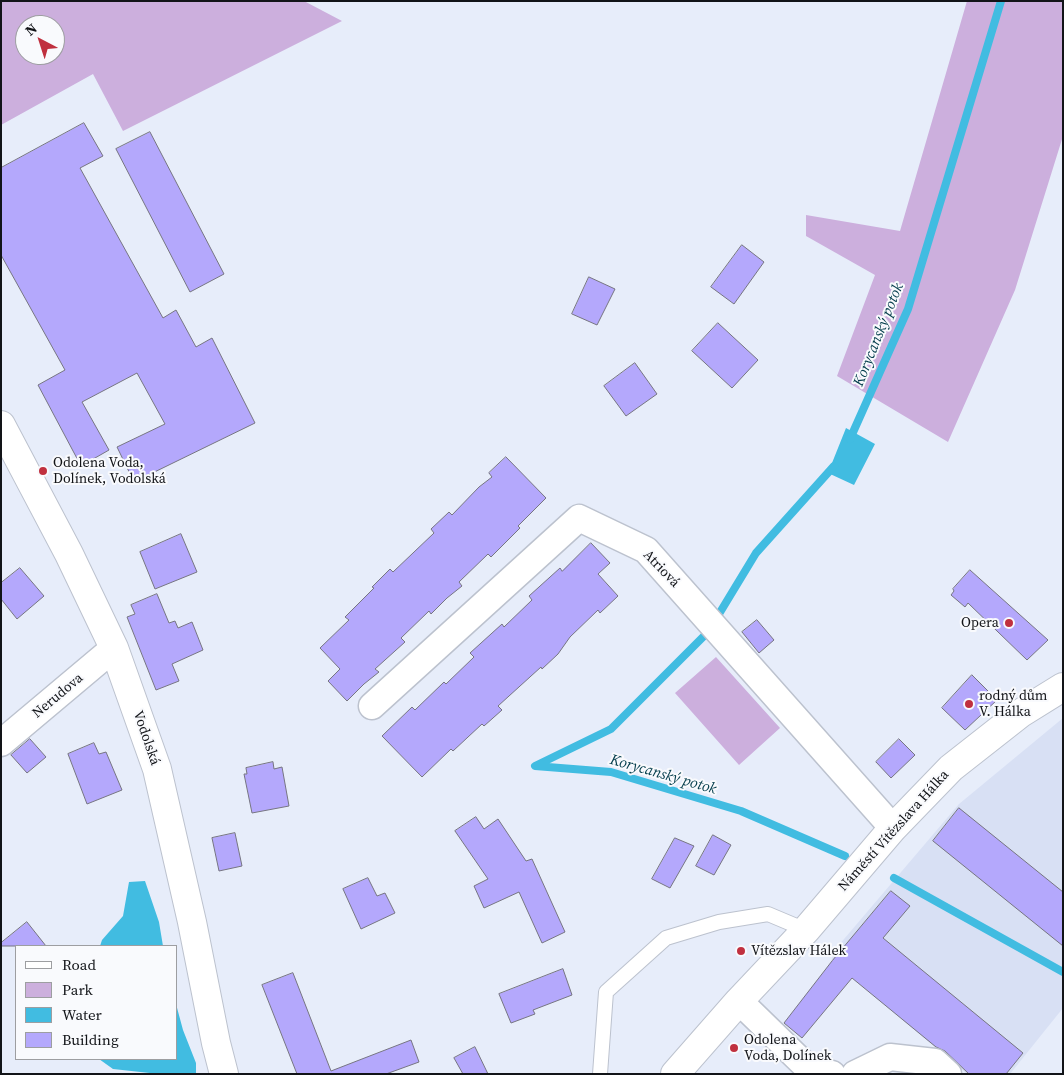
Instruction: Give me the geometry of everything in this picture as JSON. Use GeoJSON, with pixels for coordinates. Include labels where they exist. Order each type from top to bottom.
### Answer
{"type":"FeatureCollection","features":[{"type":"Feature","properties":{"kind":"street","name":"Vodolská"},"geometry":{"type":"LineString","coordinates":[[1,425],[69,554],[114,648],[157,769],[224,1074]]}},
{"type":"Feature","properties":{"kind":"street","name":"Atriová"},"geometry":{"type":"LineString","coordinates":[[372,706],[579,518],[646,550],[893,828]]}},
{"type":"Feature","properties":{"kind":"street","name":"Nerudova"},"geometry":{"type":"LineString","coordinates":[[1,743],[114,648]]}},
{"type":"Feature","properties":{"kind":"street","name":"Náměstí Vítězslava Hálka"},"geometry":{"type":"LineString","coordinates":[[675,1074],[739,1001],[806,930],[893,828],[951,768],[1021,712],[1063,687]]}},
{"type":"Feature","properties":{"kind":"street"},"geometry":{"type":"LineString","coordinates":[[739,1001],[808,1068],[832,1074]]}},
{"type":"Feature","properties":{"kind":"street"},"geometry":{"type":"LineString","coordinates":[[855,1074],[890,1057],[935,1062],[948,1074]]}},
{"type":"Feature","properties":{"kind":"lane"},"geometry":{"type":"LineString","coordinates":[[600,1074],[606,992],[666,938],[719,922],[768,914],[806,930]]}},
{"type":"Feature","properties":{"kind":"shaded area"},"geometry":{"type":"Polygon","coordinates":[[[1063,718],[1063,1008],[1010,1074],[967,1074],[832,961],[833,952],[959,804],[1063,718]]]}},
{"type":"Feature","properties":{"kind":"green space"},"geometry":{"type":"Polygon","coordinates":[[[1,1],[304,1],[342,21],[123,131],[93,74],[1,125],[1,1]]]}},
{"type":"Feature","properties":{"kind":"green space"},"geometry":{"type":"Polygon","coordinates":[[[967,1],[1063,1],[1063,136],[1015,290],[948,442],[837,376],[875,275],[806,236],[806,215],[900,231],[967,1]]]}},
{"type":"Feature","properties":{"kind":"green space"},"geometry":{"type":"Polygon","coordinates":[[[716,657],[780,728],[739,765],[675,693],[716,657]]]}},
{"type":"Feature","properties":{"kind":"water"},"geometry":{"type":"Polygon","coordinates":[[[846,428],[875,444],[854,485],[828,473],[846,428]]]}},
{"type":"Feature","properties":{"kind":"water"},"geometry":{"type":"Polygon","coordinates":[[[145,881],[159,922],[163,945],[100,945],[102,940],[123,916],[129,882],[145,881]]]}},
{"type":"Feature","properties":{"kind":"water"},"geometry":{"type":"Polygon","coordinates":[[[178,1011],[196,1063],[196,1074],[159,1074],[113,1069],[100,1060],[178,1060],[178,1011]]]}},
{"type":"Feature","properties":{"kind":"building"},"geometry":{"type":"Polygon","coordinates":[[[84,123],[103,156],[80,168],[163,318],[176,310],[196,347],[212,338],[255,423],[134,482],[117,447],[165,424],[137,373],[82,402],[109,450],[81,466],[38,385],[65,370],[1,255],[1,168],[84,123]]]}},
{"type":"Feature","properties":{"kind":"building"},"geometry":{"type":"Polygon","coordinates":[[[150,132],[224,274],[190,292],[116,149],[150,132]]]}},
{"type":"Feature","properties":{"kind":"building"},"geometry":{"type":"Polygon","coordinates":[[[742,245],[764,262],[734,304],[711,287],[742,245]]]}},
{"type":"Feature","properties":{"kind":"building"},"geometry":{"type":"Polygon","coordinates":[[[589,277],[615,289],[597,325],[572,314],[589,277]]]}},
{"type":"Feature","properties":{"kind":"building"},"geometry":{"type":"Polygon","coordinates":[[[718,323],[758,360],[732,388],[692,351],[718,323]]]}},
{"type":"Feature","properties":{"kind":"building"},"geometry":{"type":"Polygon","coordinates":[[[635,363],[657,394],[626,416],[604,386],[635,363]]]}},
{"type":"Feature","properties":{"kind":"building"},"geometry":{"type":"Polygon","coordinates":[[[506,457],[546,498],[491,557],[488,554],[459,582],[462,586],[431,614],[429,611],[401,638],[405,642],[375,669],[379,672],[347,701],[328,681],[340,669],[320,648],[349,620],[345,617],[374,588],[372,587],[390,569],[393,572],[434,533],[431,529],[449,512],[452,515],[479,487],[492,477],[489,473],[506,457]]]}},
{"type":"Feature","properties":{"kind":"building"},"geometry":{"type":"Polygon","coordinates":[[[181,534],[197,572],[155,589],[140,552],[181,534]]]}},
{"type":"Feature","properties":{"kind":"building"},"geometry":{"type":"Polygon","coordinates":[[[591,543],[610,563],[598,574],[618,596],[600,613],[598,610],[570,637],[558,654],[498,706],[502,710],[484,726],[482,724],[453,751],[451,749],[422,777],[382,736],[412,707],[415,710],[444,682],[446,684],[474,657],[470,653],[502,624],[504,627],[532,600],[529,596],[560,568],[562,571],[591,543]]]}},
{"type":"Feature","properties":{"kind":"building"},"geometry":{"type":"Polygon","coordinates":[[[20,568],[44,596],[17,619],[1,599],[1,583],[20,568]]]}},
{"type":"Feature","properties":{"kind":"building","name":"Opera"},"geometry":{"type":"Polygon","coordinates":[[[970,570],[1048,640],[1027,660],[968,603],[965,607],[951,595],[954,591],[953,589],[970,570]]]}},
{"type":"Feature","properties":{"kind":"building"},"geometry":{"type":"Polygon","coordinates":[[[157,594],[169,623],[175,621],[178,628],[192,622],[203,650],[172,664],[179,681],[156,690],[127,617],[135,614],[131,605],[157,594]]]}},
{"type":"Feature","properties":{"kind":"building"},"geometry":{"type":"Polygon","coordinates":[[[757,620],[774,640],[759,653],[742,632],[757,620]]]}},
{"type":"Feature","properties":{"kind":"building","name":"rodný dům V. Hálka"},"geometry":{"type":"Polygon","coordinates":[[[972,675],[997,700],[965,730],[942,708],[972,675]]]}},
{"type":"Feature","properties":{"kind":"building"},"geometry":{"type":"Polygon","coordinates":[[[30,739],[46,757],[27,773],[11,755],[30,739]]]}},
{"type":"Feature","properties":{"kind":"building"},"geometry":{"type":"Polygon","coordinates":[[[899,739],[915,755],[891,778],[876,762],[899,739]]]}},
{"type":"Feature","properties":{"kind":"building"},"geometry":{"type":"Polygon","coordinates":[[[94,743],[99,754],[106,752],[122,790],[87,804],[68,754],[94,743]]]}},
{"type":"Feature","properties":{"kind":"building"},"geometry":{"type":"Polygon","coordinates":[[[273,762],[274,769],[282,767],[289,806],[252,813],[244,774],[247,774],[246,768],[273,762]]]}},
{"type":"Feature","properties":{"kind":"building"},"geometry":{"type":"Polygon","coordinates":[[[959,808],[1063,892],[1063,946],[933,841],[959,808]]]}},
{"type":"Feature","properties":{"kind":"building"},"geometry":{"type":"Polygon","coordinates":[[[476,817],[484,829],[498,819],[526,861],[532,859],[565,932],[542,943],[519,892],[484,908],[474,886],[488,879],[455,831],[476,817]]]}},
{"type":"Feature","properties":{"kind":"building"},"geometry":{"type":"Polygon","coordinates":[[[235,833],[242,866],[219,871],[212,838],[235,833]]]}},
{"type":"Feature","properties":{"kind":"building"},"geometry":{"type":"Polygon","coordinates":[[[713,835],[731,845],[714,875],[696,866],[713,835]]]}},
{"type":"Feature","properties":{"kind":"building"},"geometry":{"type":"Polygon","coordinates":[[[675,838],[694,846],[670,888],[652,879],[675,838]]]}},
{"type":"Feature","properties":{"kind":"building"},"geometry":{"type":"Polygon","coordinates":[[[368,878],[377,896],[385,893],[395,913],[361,929],[343,889],[368,878]]]}},
{"type":"Feature","properties":{"kind":"building"},"geometry":{"type":"Polygon","coordinates":[[[891,891],[910,906],[883,938],[1023,1053],[1006,1074],[969,1074],[945,1051],[936,1047],[852,978],[802,1038],[784,1023],[832,961],[891,891]]]}},
{"type":"Feature","properties":{"kind":"building"},"geometry":{"type":"Polygon","coordinates":[[[27,922],[45,945],[1,946],[1,943],[27,922]]]}},
{"type":"Feature","properties":{"kind":"building"},"geometry":{"type":"Polygon","coordinates":[[[563,969],[572,995],[533,1010],[535,1014],[511,1023],[499,994],[563,969]]]}},
{"type":"Feature","properties":{"kind":"building"},"geometry":{"type":"Polygon","coordinates":[[[293,973],[331,1071],[411,1040],[419,1062],[386,1074],[297,1074],[262,985],[293,973]]]}},
{"type":"Feature","properties":{"kind":"building"},"geometry":{"type":"Polygon","coordinates":[[[475,1047],[488,1074],[463,1074],[454,1058],[475,1047]]]}},
{"type":"Feature","properties":{"kind":"waterway","name":"Korycanský potok"},"geometry":{"type":"LineString","coordinates":[[850,439],[908,309],[1001,1]]}},
{"type":"Feature","properties":{"kind":"waterway","name":"Korycanský potok"},"geometry":{"type":"LineString","coordinates":[[719,614],[756,553],[834,466]]}},
{"type":"Feature","properties":{"kind":"waterway","name":"Korycanský potok"},"geometry":{"type":"LineString","coordinates":[[708,632],[611,729],[535,766],[611,772],[741,811],[845,856]]}},
{"type":"Feature","properties":{"kind":"waterway","name":"Korycanský potok"},"geometry":{"type":"LineString","coordinates":[[894,878],[1063,972]]}},
{"type":"Feature","properties":{"kind":"place","name":"Odolena Voda, Dolínek, Vodolská"},"geometry":{"type":"Point","coordinates":[43,471]}},
{"type":"Feature","properties":{"kind":"place","name":"Opera"},"geometry":{"type":"Point","coordinates":[1009,623]}},
{"type":"Feature","properties":{"kind":"place","name":"rodný dům V. Hálka"},"geometry":{"type":"Point","coordinates":[969,704]}},
{"type":"Feature","properties":{"kind":"place","name":"Vítězslav Hálek"},"geometry":{"type":"Point","coordinates":[741,951]}},
{"type":"Feature","properties":{"kind":"place","name":"Odolena Voda, Dolínek"},"geometry":{"type":"Point","coordinates":[734,1048]}}]}
